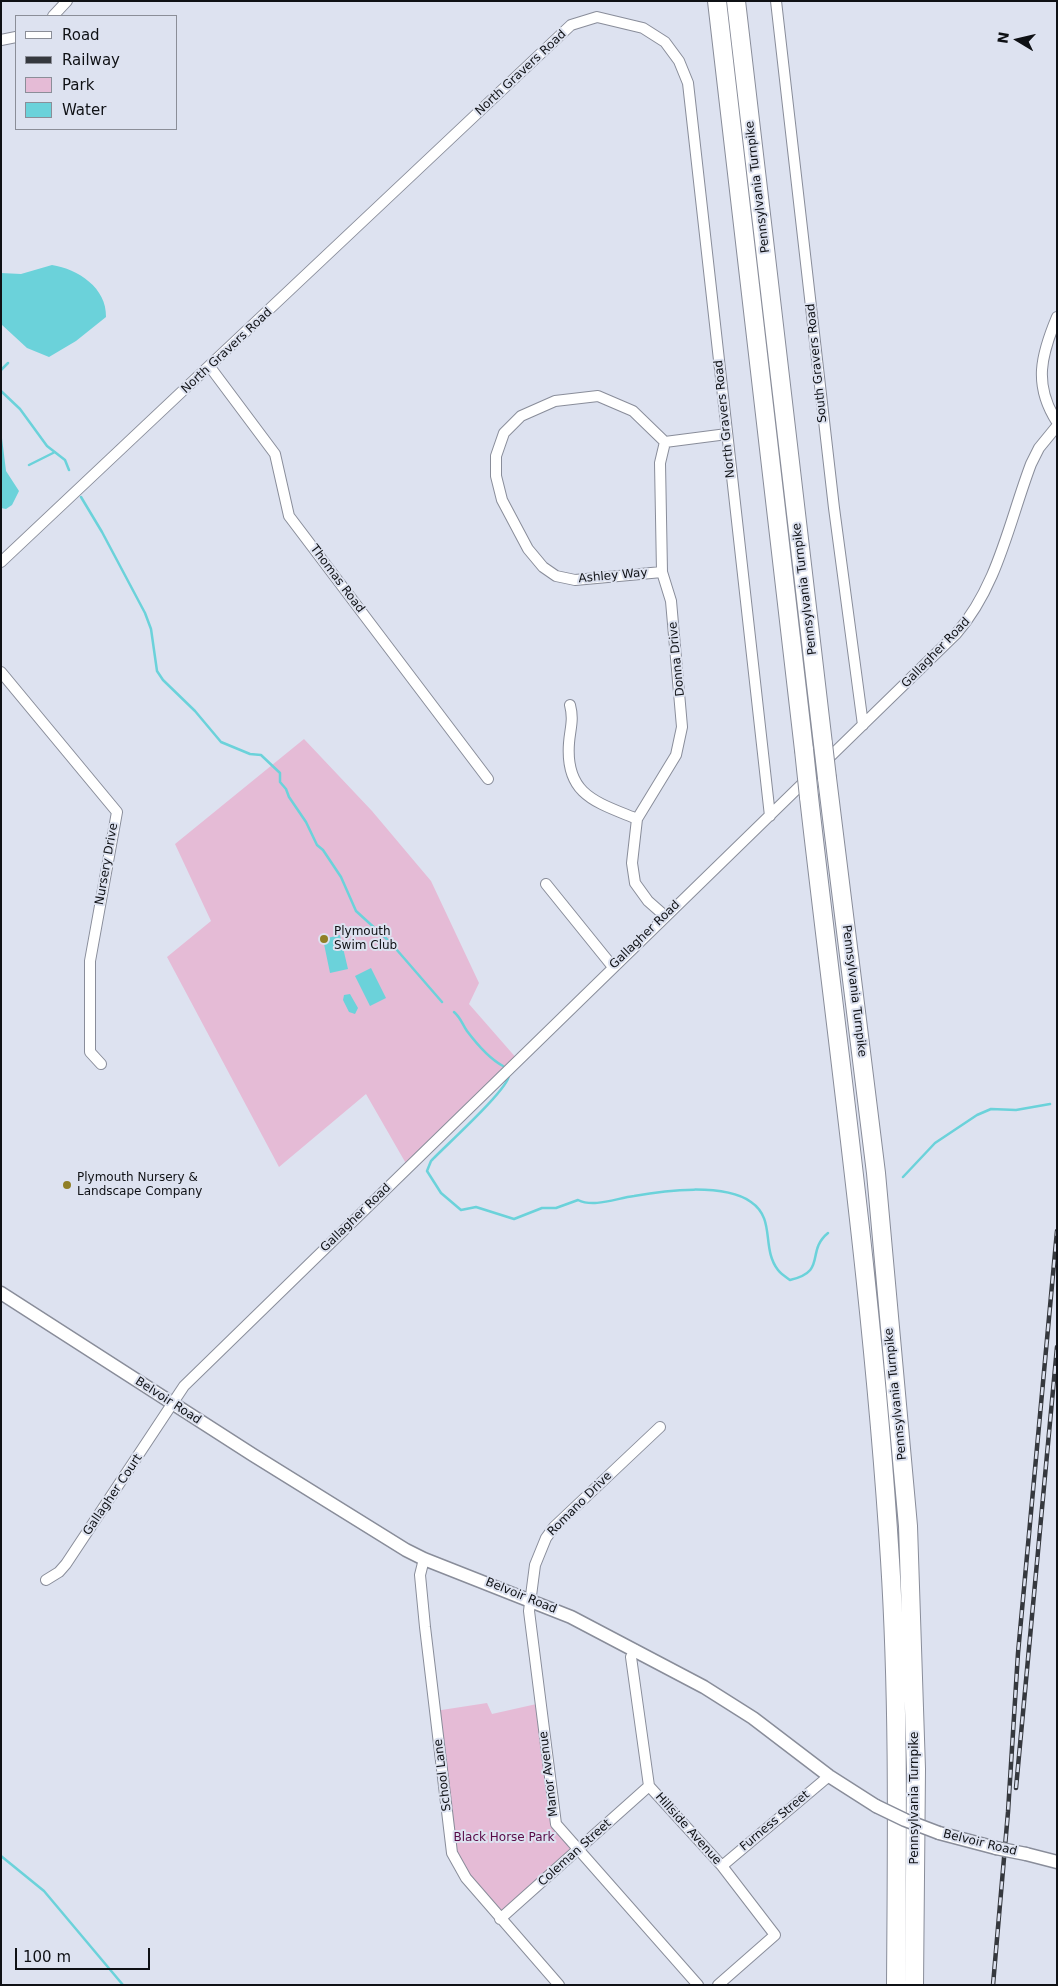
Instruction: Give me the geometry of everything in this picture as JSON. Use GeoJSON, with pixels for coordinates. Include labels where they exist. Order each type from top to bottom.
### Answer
{"type":"FeatureCollection","features":[{"type":"Feature","properties":{"kind":"highway","name":"Pennsylvania Turnpike"},"geometry":{"type":"LineString","coordinates":[[717,1],[874,1368],[889,1550],[896,1705],[896,1985]]}},
{"type":"Feature","properties":{"kind":"highway","name":"Pennsylvania Turnpike"},"geometry":{"type":"LineString","coordinates":[[736,1],[823,744],[876,1173],[907,1517],[916,1769],[914,1985]]}},
{"type":"Feature","properties":{"kind":"street"},"geometry":{"type":"LineString","coordinates":[[54,15],[67,1]]}},
{"type":"Feature","properties":{"kind":"street","name":"South Gravers Road"},"geometry":{"type":"LineString","coordinates":[[776,1],[834,508],[863,725]]}},
{"type":"Feature","properties":{"kind":"street","name":"North Gravers Road"},"geometry":{"type":"LineString","coordinates":[[1,562],[210,368],[571,25],[597,17],[643,28],[665,42],[679,61],[688,83],[770,816]]}},
{"type":"Feature","properties":{"kind":"street"},"geometry":{"type":"LineString","coordinates":[[1,40],[15,38]]}},
{"type":"Feature","properties":{"kind":"street"},"geometry":{"type":"LineString","coordinates":[[1057,318],[1042,360],[1042,386],[1048,408],[1057,422]]}},
{"type":"Feature","properties":{"kind":"street","name":"Thomas Road"},"geometry":{"type":"LineString","coordinates":[[210,368],[275,454],[289,516],[488,778]]}},
{"type":"Feature","properties":{"kind":"street","name":"Ashley Way"},"geometry":{"type":"LineString","coordinates":[[662,572],[575,580],[556,576],[543,567],[528,549],[502,500],[496,476],[496,456],[504,433],[521,416],[555,401],[598,396],[633,411],[665,442]]}},
{"type":"Feature","properties":{"kind":"street","name":"Gallagher Road"},"geometry":{"type":"LineString","coordinates":[[174,1405],[184,1386],[665,916],[928,664],[970,618],[987,590],[1031,464],[1039,448],[1057,426]]}},
{"type":"Feature","properties":{"kind":"street"},"geometry":{"type":"LineString","coordinates":[[665,442],[727,434]]}},
{"type":"Feature","properties":{"kind":"street","name":"Donna Drive"},"geometry":{"type":"LineString","coordinates":[[665,442],[660,463],[662,572],[671,601],[682,727],[676,755],[637,819],[632,863],[636,883],[648,901],[665,916]]}},
{"type":"Feature","properties":{"kind":"street","name":"Nursery Drive"},"geometry":{"type":"LineString","coordinates":[[1,672],[117,812],[90,961],[90,1052],[101,1064]]}},
{"type":"Feature","properties":{"kind":"street"},"geometry":{"type":"LineString","coordinates":[[570,705],[574,718],[569,735],[567,759],[574,782],[594,801],[637,819]]}},
{"type":"Feature","properties":{"kind":"street"},"geometry":{"type":"LineString","coordinates":[[546,884],[613,967]]}},
{"type":"Feature","properties":{"kind":"street","name":"Belvoir Road"},"geometry":{"type":"LineString","coordinates":[[1,1293],[174,1405],[424,1559],[531,1599],[572,1617],[635,1650],[731,1704],[777,1735],[828,1776],[876,1806],[904,1820],[939,1833],[1057,1862]]}},
{"type":"Feature","properties":{"kind":"street","name":"Gallagher Court"},"geometry":{"type":"LineString","coordinates":[[46,1580],[59,1572],[66,1564],[174,1405]]}},
{"type":"Feature","properties":{"kind":"street","name":"Romano Drive"},"geometry":{"type":"LineString","coordinates":[[531,1599],[535,1565],[546,1538],[554,1528],[660,1427]]}},
{"type":"Feature","properties":{"kind":"street","name":"School Lane"},"geometry":{"type":"LineString","coordinates":[[424,1559],[420,1575],[452,1853],[466,1878],[500,1920],[559,1985]]}},
{"type":"Feature","properties":{"kind":"street","name":"Manor Avenue"},"geometry":{"type":"LineString","coordinates":[[531,1599],[530,1611],[556,1824],[698,1985]]}},
{"type":"Feature","properties":{"kind":"street","name":"Hillside Avenue"},"geometry":{"type":"LineString","coordinates":[[635,1650],[631,1657],[649,1786],[722,1866],[775,1935],[718,1985]]}},
{"type":"Feature","properties":{"kind":"street","name":"Furness Street"},"geometry":{"type":"LineString","coordinates":[[722,1866],[828,1776]]}},
{"type":"Feature","properties":{"kind":"street","name":"Coleman Street"},"geometry":{"type":"LineString","coordinates":[[500,1920],[649,1786]]}},
{"type":"Feature","properties":{"kind":"green space","name":"Plymouth Swim Club"},"geometry":{"type":"Polygon","coordinates":[[[304,739],[372,811],[431,881],[479,983],[469,1004],[518,1060],[408,1167],[366,1094],[279,1167],[167,957],[211,921],[175,844],[304,739]]]}},
{"type":"Feature","properties":{"kind":"green space","name":"Black Horse Park"},"geometry":{"type":"Polygon","coordinates":[[[487,1703],[492,1714],[541,1703],[556,1823],[579,1849],[500,1919],[452,1853],[435,1711],[487,1703]]]}},
{"type":"Feature","properties":{"kind":"water"},"geometry":{"type":"Polygon","coordinates":[[[52,265],[72,271],[89,282],[102,297],[106,317],[76,341],[49,357],[27,348],[1,324],[1,273],[21,274],[52,265]]]}},
{"type":"Feature","properties":{"kind":"water"},"geometry":{"type":"Polygon","coordinates":[[[1,430],[6,471],[19,491],[12,505],[6,509],[1,508],[1,430]]]}},
{"type":"Feature","properties":{"kind":"water"},"geometry":{"type":"Polygon","coordinates":[[[340,935],[348,969],[330,973],[323,939],[340,935]]]}},
{"type":"Feature","properties":{"kind":"water"},"geometry":{"type":"Polygon","coordinates":[[[371,968],[386,998],[370,1006],[355,976],[371,968]]]}},
{"type":"Feature","properties":{"kind":"water"},"geometry":{"type":"Polygon","coordinates":[[[350,994],[358,1008],[355,1014],[349,1012],[343,1000],[344,995],[350,994]]]}},
{"type":"Feature","properties":{"kind":"waterway"},"geometry":{"type":"LineString","coordinates":[[1,370],[8,363]]}},
{"type":"Feature","properties":{"kind":"waterway"},"geometry":{"type":"LineString","coordinates":[[1,391],[20,409],[47,446],[65,460],[69,470]]}},
{"type":"Feature","properties":{"kind":"waterway"},"geometry":{"type":"LineString","coordinates":[[29,465],[55,452]]}},
{"type":"Feature","properties":{"kind":"waterway"},"geometry":{"type":"LineString","coordinates":[[81,497],[145,613],[151,629],[157,671],[163,680],[195,711],[221,742],[250,754],[261,755],[280,773],[280,782],[306,822],[317,845],[323,850],[341,877],[356,911],[390,942],[442,1002]]}},
{"type":"Feature","properties":{"kind":"waterway"},"geometry":{"type":"LineString","coordinates":[[454,1012],[479,1046],[503,1066]]}},
{"type":"Feature","properties":{"kind":"waterway"},"geometry":{"type":"LineString","coordinates":[[509,1075],[506,1082],[488,1105],[431,1161],[427,1171],[441,1193],[461,1210],[476,1207],[514,1219],[542,1208],[556,1208],[578,1200],[598,1203],[678,1190],[726,1192],[751,1202],[759,1209],[766,1225],[773,1261],[779,1271],[790,1280],[809,1272],[813,1266],[821,1240],[828,1233]]}},
{"type":"Feature","properties":{"kind":"waterway"},"geometry":{"type":"LineString","coordinates":[[903,1177],[935,1143],[977,1115],[991,1109],[1016,1110],[1050,1104]]}},
{"type":"Feature","properties":{"kind":"waterway"},"geometry":{"type":"LineString","coordinates":[[1,1856],[44,1891],[123,1985]]}},
{"type":"Feature","properties":{"kind":"railway"},"geometry":{"type":"LineString","coordinates":[[993,1985],[1008,1812],[1018,1653],[1057,1231]]}},
{"type":"Feature","properties":{"kind":"railway"},"geometry":{"type":"LineString","coordinates":[[1016,1788],[1057,1347]]}},
{"type":"Feature","properties":{"kind":"place","name":"Plymouth Swim Club"},"geometry":{"type":"Point","coordinates":[324,939]}},
{"type":"Feature","properties":{"kind":"place","name":"Plymouth Nursery & Landscape Company"},"geometry":{"type":"Point","coordinates":[67,1185]}}]}
